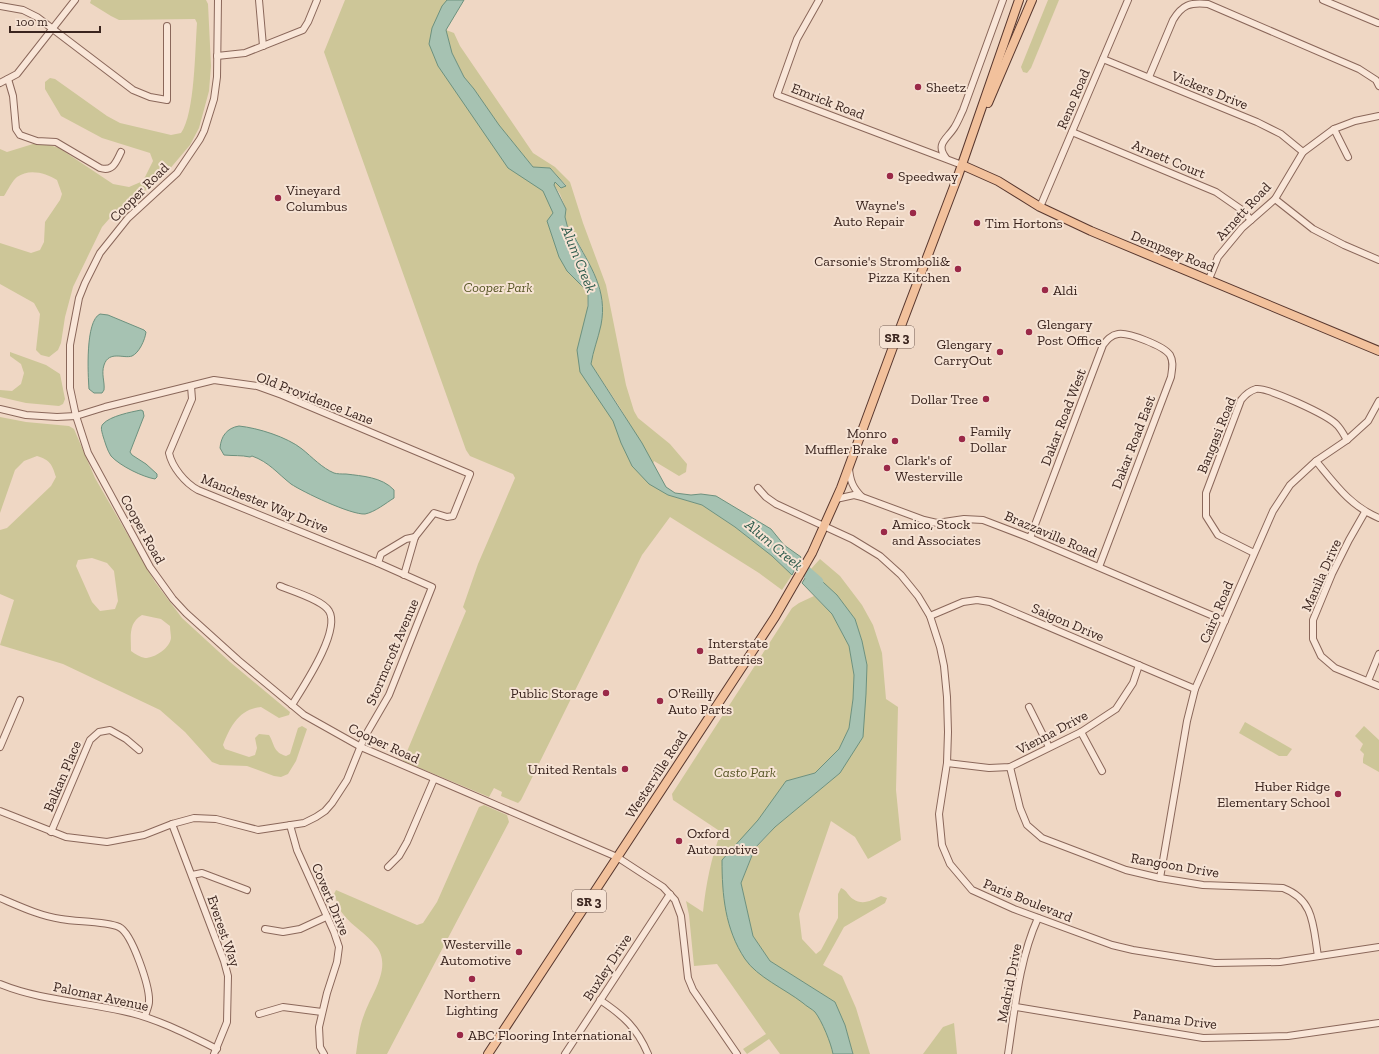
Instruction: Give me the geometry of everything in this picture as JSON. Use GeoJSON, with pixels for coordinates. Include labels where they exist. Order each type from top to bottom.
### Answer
{"type":"FeatureCollection","features":[{"type":"Feature","properties":{"kind":"main road","name":"Westerville Road"},"geometry":{"type":"LineString","coordinates":[[488,1054],[775,617],[812,554],[849,466],[962,165],[1018,0]]}},
{"type":"Feature","properties":{"kind":"main road","name":"Westerville Road"},"geometry":{"type":"LineString","coordinates":[[962,165],[1032,0]]}},
{"type":"Feature","properties":{"kind":"main road","name":"Dempsey Road"},"geometry":{"type":"LineString","coordinates":[[962,165],[998,181],[1040,207],[1091,231],[1379,350]]}},
{"type":"Feature","properties":{"kind":"street"},"geometry":{"type":"LineString","coordinates":[[0,83],[17,74],[74,0]]}},
{"type":"Feature","properties":{"kind":"street","name":"Cooper Road"},"geometry":{"type":"LineString","coordinates":[[218,0],[217,56],[214,99],[206,126],[200,139],[177,173],[123,223],[100,253],[79,298],[70,345],[70,388],[76,416],[88,453],[150,567],[173,600],[186,614],[238,660],[304,715],[361,746],[434,779],[617,857],[663,887],[670,894]]}},
{"type":"Feature","properties":{"kind":"street"},"geometry":{"type":"LineString","coordinates":[[259,0],[263,46]]}},
{"type":"Feature","properties":{"kind":"street"},"geometry":{"type":"LineString","coordinates":[[217,56],[246,53],[303,30],[317,0]]}},
{"type":"Feature","properties":{"kind":"street","name":"Emrick Road"},"geometry":{"type":"LineString","coordinates":[[819,0],[797,39],[777,95],[962,165]]}},
{"type":"Feature","properties":{"kind":"street"},"geometry":{"type":"LineString","coordinates":[[946,158],[942,154],[941,148],[943,142],[954,127],[963,110],[1004,0]]}},
{"type":"Feature","properties":{"kind":"street","name":"Reno Road"},"geometry":{"type":"LineString","coordinates":[[1040,207],[1128,0]]}},
{"type":"Feature","properties":{"kind":"street"},"geometry":{"type":"LineString","coordinates":[[1323,0],[1378,23]]}},
{"type":"Feature","properties":{"kind":"street"},"geometry":{"type":"LineString","coordinates":[[1149,78],[1178,11],[1187,5],[1197,3],[1208,4],[1359,69],[1376,80],[1379,86]]}},
{"type":"Feature","properties":{"kind":"street"},"geometry":{"type":"LineString","coordinates":[[0,6],[23,10],[37,17],[133,90],[150,97],[167,100],[167,26]]}},
{"type":"Feature","properties":{"kind":"street","name":"Vickers Drive"},"geometry":{"type":"LineString","coordinates":[[1103,59],[1257,122],[1281,134],[1303,152]]}},
{"type":"Feature","properties":{"kind":"street"},"geometry":{"type":"LineString","coordinates":[[8,79],[13,96],[16,129],[20,135],[37,141],[56,142],[105,170],[114,166],[121,152]]}},
{"type":"Feature","properties":{"kind":"street","name":"Arnett Road"},"geometry":{"type":"LineString","coordinates":[[1209,279],[1218,257],[1242,228],[1275,199],[1303,152],[1334,129],[1355,121],[1379,116]]}},
{"type":"Feature","properties":{"kind":"street"},"geometry":{"type":"LineString","coordinates":[[1334,129],[1348,157]]}},
{"type":"Feature","properties":{"kind":"street","name":"Arnett Court"},"geometry":{"type":"LineString","coordinates":[[1072,132],[1216,192],[1242,210],[1250,220]]}},
{"type":"Feature","properties":{"kind":"street"},"geometry":{"type":"LineString","coordinates":[[1275,199],[1312,229],[1379,260]]}},
{"type":"Feature","properties":{"kind":"street","name":"Dakar Road West"},"geometry":{"type":"LineString","coordinates":[[1030,538],[1103,345],[1109,337],[1118,334],[1127,334],[1142,340]]}},
{"type":"Feature","properties":{"kind":"street","name":"Dakar Road East"},"geometry":{"type":"LineString","coordinates":[[1099,568],[1171,377],[1173,366],[1170,355],[1162,347],[1142,340]]}},
{"type":"Feature","properties":{"kind":"street","name":"Old Providence Lane"},"geometry":{"type":"LineString","coordinates":[[0,409],[26,415],[57,417],[76,416],[214,380],[257,386],[470,474],[453,516],[446,517],[434,513],[415,536]]}},
{"type":"Feature","properties":{"kind":"street","name":"Manchester Way Drive"},"geometry":{"type":"LineString","coordinates":[[191,386],[192,399],[169,453],[171,460],[189,485],[378,563],[432,587]]}},
{"type":"Feature","properties":{"kind":"street","name":"Bangasi Road"},"geometry":{"type":"LineString","coordinates":[[1254,552],[1218,535],[1206,516],[1206,493],[1241,400],[1247,393],[1256,389],[1265,390],[1315,411],[1336,424],[1347,440]]}},
{"type":"Feature","properties":{"kind":"street","name":"Cairo Road"},"geometry":{"type":"LineString","coordinates":[[1160,878],[1187,721],[1195,689],[1254,552],[1273,511],[1290,485],[1316,461],[1347,440],[1368,421],[1379,401]]}},
{"type":"Feature","properties":{"kind":"street"},"geometry":{"type":"LineString","coordinates":[[1316,461],[1342,494],[1365,512],[1379,518]]}},
{"type":"Feature","properties":{"kind":"street"},"geometry":{"type":"LineString","coordinates":[[849,466],[851,482],[862,497]]}},
{"type":"Feature","properties":{"kind":"street","name":"Paris Boulevard"},"geometry":{"type":"LineString","coordinates":[[758,488],[766,498],[776,504],[852,539],[880,556],[901,575],[918,596],[930,616],[940,647],[944,666],[947,697],[947,763],[939,814],[942,845],[950,864],[972,890],[1014,909],[1112,945],[1133,950],[1215,963],[1280,962],[1379,947]]}},
{"type":"Feature","properties":{"kind":"street","name":"Brazzaville Road"},"geometry":{"type":"LineString","coordinates":[[836,499],[854,495],[924,520],[937,523],[964,519],[983,520],[1030,538],[1225,621]]}},
{"type":"Feature","properties":{"kind":"street","name":"Manila Drive"},"geometry":{"type":"LineString","coordinates":[[1365,512],[1332,574],[1313,620],[1313,639],[1321,656],[1336,668],[1379,686]]}},
{"type":"Feature","properties":{"kind":"street"},"geometry":{"type":"LineString","coordinates":[[378,563],[381,554],[406,539],[415,536]]}},
{"type":"Feature","properties":{"kind":"street"},"geometry":{"type":"LineString","coordinates":[[404,575],[415,536]]}},
{"type":"Feature","properties":{"kind":"street"},"geometry":{"type":"LineString","coordinates":[[280,586],[321,603],[329,610],[333,620],[317,663],[292,705]]}},
{"type":"Feature","properties":{"kind":"street","name":"Stormcroft Avenue"},"geometry":{"type":"LineString","coordinates":[[0,810],[66,837],[107,842],[144,835],[172,824],[194,818],[216,819],[258,830],[304,823],[316,817],[332,803],[347,780],[361,746],[389,695],[432,587]]}},
{"type":"Feature","properties":{"kind":"street","name":"Saigon Drive"},"geometry":{"type":"LineString","coordinates":[[930,616],[963,602],[977,600],[990,602],[1195,689]]}},
{"type":"Feature","properties":{"kind":"street"},"geometry":{"type":"LineString","coordinates":[[1368,681],[1379,654]]}},
{"type":"Feature","properties":{"kind":"street","name":"Vienna Drive"},"geometry":{"type":"LineString","coordinates":[[947,763],[989,768],[1010,767],[1081,732],[1116,709],[1132,683],[1139,665]]}},
{"type":"Feature","properties":{"kind":"street"},"geometry":{"type":"LineString","coordinates":[[0,747],[20,700]]}},
{"type":"Feature","properties":{"kind":"street"},"geometry":{"type":"LineString","coordinates":[[1029,707],[1049,747]]}},
{"type":"Feature","properties":{"kind":"street","name":"Balkan Place"},"geometry":{"type":"LineString","coordinates":[[51,832],[90,740],[99,732],[110,730],[126,739],[139,750]]}},
{"type":"Feature","properties":{"kind":"street"},"geometry":{"type":"LineString","coordinates":[[1081,732],[1102,771]]}},
{"type":"Feature","properties":{"kind":"street","name":"Rangoon Drive"},"geometry":{"type":"LineString","coordinates":[[1010,767],[1020,808],[1027,825],[1042,838],[1126,870],[1160,878],[1203,885],[1283,888],[1292,892],[1307,905],[1311,914],[1318,956]]}},
{"type":"Feature","properties":{"kind":"street"},"geometry":{"type":"LineString","coordinates":[[388,867],[399,856],[407,842],[434,779]]}},
{"type":"Feature","properties":{"kind":"street","name":"Everest Way"},"geometry":{"type":"LineString","coordinates":[[172,824],[224,961],[228,976],[227,1022],[215,1051]]}},
{"type":"Feature","properties":{"kind":"street","name":"Covert Drive"},"geometry":{"type":"LineString","coordinates":[[290,825],[297,850],[334,932],[338,947],[337,962],[327,993],[319,1027],[320,1047],[324,1054]]}},
{"type":"Feature","properties":{"kind":"street"},"geometry":{"type":"LineString","coordinates":[[192,875],[202,873],[247,890]]}},
{"type":"Feature","properties":{"kind":"street"},"geometry":{"type":"LineString","coordinates":[[670,894],[675,900],[681,916],[688,978],[693,990],[737,1054]]}},
{"type":"Feature","properties":{"kind":"street","name":"Buxley Drive"},"geometry":{"type":"LineString","coordinates":[[565,1054],[670,894]]}},
{"type":"Feature","properties":{"kind":"street"},"geometry":{"type":"LineString","coordinates":[[0,898],[54,918],[119,927],[124,931],[132,944],[147,981],[149,1002],[145,1016]]}},
{"type":"Feature","properties":{"kind":"street"},"geometry":{"type":"LineString","coordinates":[[265,929],[283,932],[300,929],[326,917]]}},
{"type":"Feature","properties":{"kind":"street","name":"Madrid Drive"},"geometry":{"type":"LineString","coordinates":[[1008,1054],[1024,957],[1031,933],[1038,918]]}},
{"type":"Feature","properties":{"kind":"street","name":"Palomar Avenue"},"geometry":{"type":"LineString","coordinates":[[0,984],[54,999],[145,1016],[176,1028],[215,1051]]}},
{"type":"Feature","properties":{"kind":"street"},"geometry":{"type":"LineString","coordinates":[[600,1000],[620,1013],[627,1020],[648,1054]]}},
{"type":"Feature","properties":{"kind":"street"},"geometry":{"type":"LineString","coordinates":[[259,1014],[283,1007],[322,1012]]}},
{"type":"Feature","properties":{"kind":"street","name":"Panama Drive"},"geometry":{"type":"LineString","coordinates":[[1016,1007],[1203,1038],[1288,1036],[1379,1023]]}},
{"type":"Feature","properties":{"kind":"green space"},"geometry":{"type":"Polygon","coordinates":[[[91,0],[206,0],[208,4],[211,66],[209,91],[199,128],[190,145],[168,171],[146,190],[116,211],[102,227],[73,287],[65,317],[61,343],[58,350],[49,357],[41,355],[36,350],[40,314],[34,303],[0,284],[0,243],[31,253],[40,250],[44,242],[45,222],[60,200],[62,194],[57,180],[48,175],[32,172],[22,174],[17,177],[4,196],[0,196],[0,149],[7,152],[33,144],[46,144],[59,148],[113,184],[129,187],[143,181],[153,161],[150,153],[102,138],[61,116],[45,89],[45,82],[50,78],[55,79],[107,116],[120,123],[171,135],[181,133],[186,124],[192,96],[197,23],[195,19],[119,20],[90,3],[91,0]]]}},
{"type":"Feature","properties":{"kind":"green space","name":"Cooper Park"},"geometry":{"type":"Polygon","coordinates":[[[345,0],[450,0],[435,44],[530,166],[558,213],[584,288],[588,292],[585,361],[647,453],[619,406],[591,364],[601,325],[603,312],[602,301],[600,289],[592,268],[575,236],[569,233],[565,217],[566,209],[560,194],[554,185],[555,182],[561,188],[566,185],[550,168],[533,167],[499,125],[464,77],[452,53],[446,30],[454,33],[460,46],[533,153],[555,167],[570,182],[583,223],[606,285],[626,385],[634,411],[638,418],[670,444],[687,464],[686,472],[679,476],[654,461],[647,481],[668,495],[702,505],[735,527],[772,556],[792,575],[782,590],[759,573],[670,517],[642,555],[521,800],[518,803],[501,796],[502,792],[494,788],[489,797],[403,761],[466,611],[463,607],[478,564],[515,478],[513,474],[470,456],[466,450],[324,52],[345,0]]]}},
{"type":"Feature","properties":{"kind":"green space"},"geometry":{"type":"Polygon","coordinates":[[[1048,0],[1059,0],[1031,68],[1027,73],[1023,72],[1021,67],[1048,0]]]}},
{"type":"Feature","properties":{"kind":"green space"},"geometry":{"type":"Polygon","coordinates":[[[10,352],[46,365],[60,374],[65,399],[63,404],[59,406],[26,403],[0,397],[0,390],[12,391],[21,384],[24,373],[21,364],[10,356],[10,352]]]}},
{"type":"Feature","properties":{"kind":"green space"},"geometry":{"type":"Polygon","coordinates":[[[0,417],[26,422],[69,426],[74,429],[95,478],[155,582],[182,618],[230,662],[290,712],[289,715],[279,718],[261,707],[253,708],[247,711],[236,720],[232,726],[223,745],[225,749],[249,757],[255,755],[257,748],[255,738],[259,734],[269,735],[276,750],[286,756],[290,754],[298,728],[302,726],[307,729],[296,761],[288,774],[281,777],[274,776],[247,766],[220,765],[212,762],[185,732],[160,710],[63,664],[0,645],[14,600],[0,594],[0,530],[7,528],[51,486],[56,477],[52,466],[48,461],[37,456],[24,461],[15,470],[0,513],[0,417]],[[92,558],[78,560],[76,566],[92,602],[100,611],[115,609],[118,601],[114,571],[107,563],[92,558]],[[142,615],[134,622],[132,626],[131,651],[141,657],[149,658],[165,649],[170,642],[170,626],[161,619],[142,615]]]}},
{"type":"Feature","properties":{"kind":"green space"},"geometry":{"type":"Polygon","coordinates":[[[820,559],[840,576],[862,605],[873,625],[882,653],[886,699],[898,707],[896,790],[901,840],[868,859],[855,837],[831,821],[799,914],[802,939],[816,954],[821,950],[838,918],[838,894],[841,888],[845,890],[853,899],[860,902],[871,901],[881,896],[887,898],[885,903],[844,927],[823,965],[842,976],[856,1008],[870,1054],[853,1054],[845,1025],[835,1002],[770,961],[753,936],[741,883],[755,849],[775,827],[840,773],[866,694],[867,665],[862,641],[855,619],[837,595],[810,570],[820,559]]]}},
{"type":"Feature","properties":{"kind":"green space","name":"Casto Park"},"geometry":{"type":"Polygon","coordinates":[[[814,596],[832,614],[849,646],[854,675],[853,699],[849,728],[839,749],[815,773],[793,779],[758,820],[732,909],[774,970],[819,993],[837,1054],[780,1054],[769,1039],[747,1054],[743,1049],[766,1034],[717,964],[694,966],[689,915],[686,901],[703,912],[709,871],[721,832],[673,800],[672,794],[792,608],[814,596]]]}},
{"type":"Feature","properties":{"kind":"green space"},"geometry":{"type":"Polygon","coordinates":[[[1245,722],[1292,749],[1287,756],[1279,756],[1239,733],[1245,722]]]}},
{"type":"Feature","properties":{"kind":"green space"},"geometry":{"type":"Polygon","coordinates":[[[1364,726],[1379,740],[1379,772],[1363,763],[1364,754],[1360,750],[1363,744],[1355,736],[1364,726]]]}},
{"type":"Feature","properties":{"kind":"green space"},"geometry":{"type":"Polygon","coordinates":[[[484,805],[507,815],[509,822],[387,1054],[356,1054],[362,1020],[382,972],[381,954],[376,946],[341,912],[334,894],[336,890],[417,925],[423,923],[437,902],[479,807],[484,805]]]}},
{"type":"Feature","properties":{"kind":"green space"},"geometry":{"type":"Polygon","coordinates":[[[954,1023],[957,1054],[923,1054],[943,1027],[954,1023]]]}},
{"type":"Feature","properties":{"kind":"water"},"geometry":{"type":"Polygon","coordinates":[[[447,0],[464,0],[446,30],[452,53],[464,77],[499,125],[533,167],[550,168],[566,186],[561,188],[555,182],[554,185],[566,209],[565,217],[569,233],[574,236],[591,268],[600,289],[602,301],[603,312],[601,325],[591,364],[642,443],[666,487],[675,493],[716,496],[771,529],[784,545],[801,557],[792,575],[772,556],[735,527],[702,505],[668,495],[649,484],[632,466],[613,421],[580,372],[577,350],[588,306],[588,292],[567,271],[559,257],[547,221],[553,213],[543,191],[508,168],[438,66],[429,44],[432,28],[442,6],[447,0]]]}},
{"type":"Feature","properties":{"kind":"water"},"geometry":{"type":"Polygon","coordinates":[[[100,314],[108,315],[146,332],[141,346],[135,354],[129,357],[113,356],[106,360],[103,372],[104,390],[102,393],[94,393],[89,389],[88,349],[92,327],[95,319],[100,314]]]}},
{"type":"Feature","properties":{"kind":"water"},"geometry":{"type":"Polygon","coordinates":[[[141,410],[143,411],[144,416],[130,452],[157,474],[155,479],[144,476],[115,460],[108,451],[101,428],[106,421],[110,419],[141,410]]]}},
{"type":"Feature","properties":{"kind":"water"},"geometry":{"type":"Polygon","coordinates":[[[239,426],[263,431],[280,437],[302,449],[325,468],[334,473],[365,477],[384,482],[394,490],[394,498],[373,511],[365,514],[349,511],[297,488],[258,458],[252,456],[224,455],[220,448],[223,436],[231,429],[239,426]]]}},
{"type":"Feature","properties":{"kind":"water"},"geometry":{"type":"Polygon","coordinates":[[[810,570],[837,595],[855,619],[862,641],[867,665],[863,737],[840,773],[775,827],[755,848],[741,883],[753,936],[770,961],[835,1002],[845,1025],[853,1054],[833,1054],[826,1032],[815,1012],[757,972],[745,959],[733,936],[724,899],[722,860],[758,820],[786,781],[815,773],[839,749],[849,728],[853,699],[854,675],[849,646],[832,614],[802,583],[810,570]]]}},
{"type":"Feature","properties":{"kind":"waterway","name":"Alum Creek"},"geometry":{"type":"LineString","coordinates":[[786,554],[818,582]]}},
{"type":"Feature","properties":{"kind":"place","name":"Sheetz"},"geometry":{"type":"Point","coordinates":[918,87]}},
{"type":"Feature","properties":{"kind":"place","name":"Speedway"},"geometry":{"type":"Point","coordinates":[890,176]}},
{"type":"Feature","properties":{"kind":"place","name":"Vineyard Columbus"},"geometry":{"type":"Point","coordinates":[278,198]}},
{"type":"Feature","properties":{"kind":"place","name":"Wayne's Auto Repair"},"geometry":{"type":"Point","coordinates":[913,213]}},
{"type":"Feature","properties":{"kind":"place","name":"Tim Hortons"},"geometry":{"type":"Point","coordinates":[977,223]}},
{"type":"Feature","properties":{"kind":"place","name":"Carsonie's Stromboli& Pizza Kitchen"},"geometry":{"type":"Point","coordinates":[958,269]}},
{"type":"Feature","properties":{"kind":"place","name":"Aldi"},"geometry":{"type":"Point","coordinates":[1045,290]}},
{"type":"Feature","properties":{"kind":"place","name":"Glengary Post Office"},"geometry":{"type":"Point","coordinates":[1029,332]}},
{"type":"Feature","properties":{"kind":"place","name":"Glengary CarryOut"},"geometry":{"type":"Point","coordinates":[1000,352]}},
{"type":"Feature","properties":{"kind":"place","name":"Dollar Tree"},"geometry":{"type":"Point","coordinates":[986,399]}},
{"type":"Feature","properties":{"kind":"place","name":"Family Dollar"},"geometry":{"type":"Point","coordinates":[962,439]}},
{"type":"Feature","properties":{"kind":"place","name":"Monro Muffler Brake"},"geometry":{"type":"Point","coordinates":[895,441]}},
{"type":"Feature","properties":{"kind":"place","name":"Clark's of Westerville"},"geometry":{"type":"Point","coordinates":[887,468]}},
{"type":"Feature","properties":{"kind":"place","name":"Amico, Stock and Associates"},"geometry":{"type":"Point","coordinates":[884,532]}},
{"type":"Feature","properties":{"kind":"place","name":"Interstate Batteries"},"geometry":{"type":"Point","coordinates":[700,651]}},
{"type":"Feature","properties":{"kind":"place","name":"Public Storage"},"geometry":{"type":"Point","coordinates":[606,693]}},
{"type":"Feature","properties":{"kind":"place","name":"O'Reilly Auto Parts"},"geometry":{"type":"Point","coordinates":[660,701]}},
{"type":"Feature","properties":{"kind":"place","name":"United Rentals"},"geometry":{"type":"Point","coordinates":[625,769]}},
{"type":"Feature","properties":{"kind":"place","name":"Huber Ridge Elementary School"},"geometry":{"type":"Point","coordinates":[1338,794]}},
{"type":"Feature","properties":{"kind":"place","name":"Oxford Automotive"},"geometry":{"type":"Point","coordinates":[679,841]}},
{"type":"Feature","properties":{"kind":"place","name":"Westerville Automotive"},"geometry":{"type":"Point","coordinates":[519,952]}},
{"type":"Feature","properties":{"kind":"place","name":"Northern Lighting"},"geometry":{"type":"Point","coordinates":[472,979]}},
{"type":"Feature","properties":{"kind":"place","name":"ABC Flooring International"},"geometry":{"type":"Point","coordinates":[460,1035]}}]}
